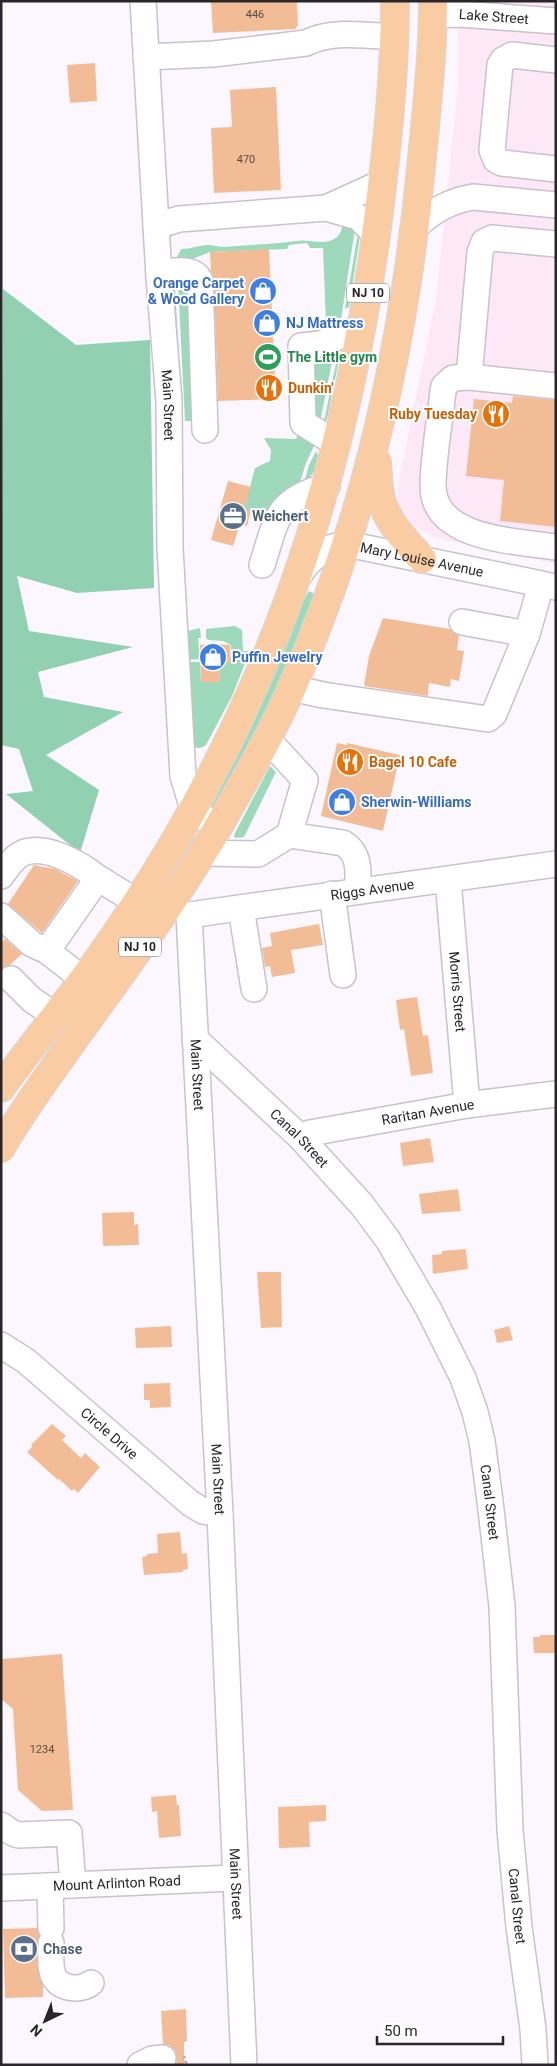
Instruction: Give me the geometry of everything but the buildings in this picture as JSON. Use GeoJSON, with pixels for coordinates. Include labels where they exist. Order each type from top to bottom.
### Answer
{"type":"FeatureCollection","features":[{"type":"Feature","properties":{"kind":"highway","name":"NJ 10"},"geometry":{"type":"LineString","coordinates":[[1,1088],[56,1016],[137,902],[193,809],[242,716],[277,634],[298,577],[327,486],[362,327],[383,182],[395,1]]}},
{"type":"Feature","properties":{"kind":"highway","name":"NJ 10"},"geometry":{"type":"LineString","coordinates":[[1,1148],[27,1106],[147,938],[179,909],[202,853],[267,739],[292,688],[328,598],[347,544],[376,445],[401,322],[415,227],[426,6]]}},
{"type":"Feature","properties":{"kind":"highway"},"geometry":{"type":"LineString","coordinates":[[347,544],[338,537],[337,519],[357,442],[380,331],[398,211],[408,103],[426,6]]}},
{"type":"Feature","properties":{"kind":"highway"},"geometry":{"type":"LineString","coordinates":[[376,445],[380,493],[384,508],[392,524],[422,559]]}},
{"type":"Feature","properties":{"kind":"street","name":"Main Street"},"geometry":{"type":"LineString","coordinates":[[143,1],[156,226],[169,401],[170,548],[179,726],[183,776],[193,809]]}},
{"type":"Feature","properties":{"kind":"street","name":"Lake Street"},"geometry":{"type":"LineString","coordinates":[[426,6],[461,14],[556,21]]}},
{"type":"Feature","properties":{"kind":"street"},"geometry":{"type":"LineString","coordinates":[[146,57],[214,54],[306,43],[319,36],[367,35],[393,37]]}},
{"type":"Feature","properties":{"kind":"street"},"geometry":{"type":"LineString","coordinates":[[556,60],[512,56],[503,60],[500,65],[492,150],[496,160],[502,163],[556,169]]}},
{"type":"Feature","properties":{"kind":"street"},"geometry":{"type":"LineString","coordinates":[[326,208],[383,182]]}},
{"type":"Feature","properties":{"kind":"street"},"geometry":{"type":"LineString","coordinates":[[415,227],[437,209],[462,199],[473,197],[556,205]]}},
{"type":"Feature","properties":{"kind":"street"},"geometry":{"type":"LineString","coordinates":[[156,226],[179,219],[326,208],[358,217],[376,235]]}},
{"type":"Feature","properties":{"kind":"street"},"geometry":{"type":"LineString","coordinates":[[469,377],[483,245],[492,238],[556,244]]}},
{"type":"Feature","properties":{"kind":"street"},"geometry":{"type":"LineString","coordinates":[[159,272],[191,272],[198,276],[200,280],[205,430]]}},
{"type":"Feature","properties":{"kind":"street"},"geometry":{"type":"LineString","coordinates":[[337,444],[303,423],[301,346],[320,344],[362,327]]}},
{"type":"Feature","properties":{"kind":"street"},"geometry":{"type":"LineString","coordinates":[[556,386],[469,377],[453,378],[444,386],[433,488],[441,512],[451,522],[472,532],[556,547]]}},
{"type":"Feature","properties":{"kind":"street"},"geometry":{"type":"LineString","coordinates":[[262,565],[276,519],[283,509],[307,491],[327,486]]}},
{"type":"Feature","properties":{"kind":"street"},"geometry":{"type":"LineString","coordinates":[[478,572],[489,536]]}},
{"type":"Feature","properties":{"kind":"street","name":"Mary Louise Avenue"},"geometry":{"type":"LineString","coordinates":[[298,577],[308,563],[319,553],[328,548],[347,544],[548,586]]}},
{"type":"Feature","properties":{"kind":"street"},"geometry":{"type":"LineString","coordinates":[[292,688],[323,695],[488,719],[494,714],[526,634],[548,586]]}},
{"type":"Feature","properties":{"kind":"street"},"geometry":{"type":"LineString","coordinates":[[462,622],[526,634]]}},
{"type":"Feature","properties":{"kind":"street"},"geometry":{"type":"LineString","coordinates":[[267,739],[305,780],[289,836]]}},
{"type":"Feature","properties":{"kind":"street"},"geometry":{"type":"LineString","coordinates":[[193,809],[217,828]]}},
{"type":"Feature","properties":{"kind":"street"},"geometry":{"type":"LineString","coordinates":[[202,853],[258,854],[289,836],[335,842],[350,848],[355,854],[359,875],[357,890]]}},
{"type":"Feature","properties":{"kind":"street"},"geometry":{"type":"LineString","coordinates":[[1,876],[20,854],[41,850],[63,857],[86,869],[137,902]]}},
{"type":"Feature","properties":{"kind":"street","name":"Riggs Avenue"},"geometry":{"type":"LineString","coordinates":[[179,909],[241,908],[357,890],[448,880],[556,864]]}},
{"type":"Feature","properties":{"kind":"street"},"geometry":{"type":"LineString","coordinates":[[47,951],[98,878]]}},
{"type":"Feature","properties":{"kind":"street","name":"Morris Street"},"geometry":{"type":"LineString","coordinates":[[448,880],[467,1105]]}},
{"type":"Feature","properties":{"kind":"street"},"geometry":{"type":"LineString","coordinates":[[332,894],[343,975]]}},
{"type":"Feature","properties":{"kind":"street"},"geometry":{"type":"LineString","coordinates":[[241,908],[254,989]]}},
{"type":"Feature","properties":{"kind":"street","name":"Main Street"},"geometry":{"type":"LineString","coordinates":[[179,909],[195,1039],[220,1514],[234,1878],[244,2065]]}},
{"type":"Feature","properties":{"kind":"street"},"geometry":{"type":"LineString","coordinates":[[1,916],[32,944],[47,951],[83,979]]}},
{"type":"Feature","properties":{"kind":"street"},"geometry":{"type":"LineString","coordinates":[[11,979],[32,1000],[56,1016]]}},
{"type":"Feature","properties":{"kind":"street","name":"Canal Street"},"geometry":{"type":"LineString","coordinates":[[195,1039],[301,1138],[362,1204],[388,1240],[428,1308],[463,1378],[475,1412],[482,1442],[502,1606],[510,1830],[519,1927],[533,2029],[535,2065]]}},
{"type":"Feature","properties":{"kind":"street","name":"Raritan Avenue"},"geometry":{"type":"LineString","coordinates":[[301,1138],[310,1133],[467,1105],[556,1094]]}},
{"type":"Feature","properties":{"kind":"street","name":"Circle Drive"},"geometry":{"type":"LineString","coordinates":[[1,1345],[26,1361],[190,1502],[203,1511],[220,1514]]}},
{"type":"Feature","properties":{"kind":"street"},"geometry":{"type":"LineString","coordinates":[[1,1824],[18,1835],[69,1833],[51,1935],[52,1972],[58,1982],[65,1986],[73,1988],[86,1987],[91,1984]]}},
{"type":"Feature","properties":{"kind":"street","name":"Mount Arlinton Road"},"geometry":{"type":"LineString","coordinates":[[1,1888],[234,1878]]}},
{"type":"Feature","properties":{"kind":"shaded area"},"geometry":{"type":"Polygon","coordinates":[[[457,1],[556,1],[556,563],[504,554],[434,537],[414,526],[400,507],[397,490],[436,299],[458,86],[457,1]]]}},
{"type":"Feature","properties":{"kind":"green space"},"geometry":{"type":"Polygon","coordinates":[[[342,221],[356,223],[341,319],[336,325],[315,333],[311,326],[326,324],[323,248],[310,248],[307,243],[289,245],[287,249],[210,252],[185,262],[176,259],[181,249],[205,245],[224,247],[301,241],[328,241],[339,235],[342,221]]]}},
{"type":"Feature","properties":{"kind":"green space"},"geometry":{"type":"Polygon","coordinates":[[[359,227],[361,229],[349,307],[345,309],[359,227]]]}},
{"type":"Feature","properties":{"kind":"green space"},"geometry":{"type":"Polygon","coordinates":[[[178,282],[191,282],[193,421],[185,421],[178,282]]]}},
{"type":"Feature","properties":{"kind":"green space"},"geometry":{"type":"Polygon","coordinates":[[[173,286],[175,286],[182,416],[180,416],[173,286]]]}},
{"type":"Feature","properties":{"kind":"green space"},"geometry":{"type":"Polygon","coordinates":[[[3,289],[76,345],[150,340],[154,588],[77,593],[17,576],[29,631],[133,647],[38,672],[44,697],[123,712],[46,755],[99,790],[80,853],[6,794],[33,791],[19,749],[1,745],[3,289]]]}},
{"type":"Feature","properties":{"kind":"green space"},"geometry":{"type":"Polygon","coordinates":[[[335,347],[320,422],[314,420],[312,361],[319,354],[335,347]]]}},
{"type":"Feature","properties":{"kind":"green space"},"geometry":{"type":"Polygon","coordinates":[[[339,349],[341,350],[327,419],[324,421],[339,349]]]}},
{"type":"Feature","properties":{"kind":"green space"},"geometry":{"type":"Polygon","coordinates":[[[298,434],[312,442],[314,446],[299,485],[266,517],[244,509],[255,468],[270,461],[271,450],[264,438],[296,439],[298,434]]]}},
{"type":"Feature","properties":{"kind":"green space"},"geometry":{"type":"Polygon","coordinates":[[[316,451],[318,456],[314,472],[304,483],[309,465],[316,451]]]}},
{"type":"Feature","properties":{"kind":"green space"},"geometry":{"type":"Polygon","coordinates":[[[309,591],[317,595],[274,697],[211,814],[205,809],[298,609],[309,591]]]}},
{"type":"Feature","properties":{"kind":"green space"},"geometry":{"type":"Polygon","coordinates":[[[235,626],[242,630],[243,651],[248,651],[248,656],[232,696],[206,745],[201,748],[195,747],[191,745],[183,632],[200,628],[201,638],[198,638],[200,659],[186,660],[186,662],[200,662],[201,682],[220,682],[219,663],[230,663],[230,656],[235,655],[234,650],[231,650],[231,645],[223,641],[208,640],[206,638],[206,629],[235,626]]]}},
{"type":"Feature","properties":{"kind":"green space"},"geometry":{"type":"Polygon","coordinates":[[[270,766],[276,772],[244,837],[235,838],[234,835],[270,766]]]}},
{"type":"Feature","properties":{"kind":"place","name":"Orange Carpet & Wood Gallery"},"geometry":{"type":"Point","coordinates":[263,291]}},
{"type":"Feature","properties":{"kind":"place","name":"NJ Mattress"},"geometry":{"type":"Point","coordinates":[267,323]}},
{"type":"Feature","properties":{"kind":"place","name":"The Little gym"},"geometry":{"type":"Point","coordinates":[268,357]}},
{"type":"Feature","properties":{"kind":"place","name":"Dunkin'"},"geometry":{"type":"Point","coordinates":[269,388]}},
{"type":"Feature","properties":{"kind":"place","name":"Ruby Tuesday"},"geometry":{"type":"Point","coordinates":[496,414]}},
{"type":"Feature","properties":{"kind":"place","name":"Weichert"},"geometry":{"type":"Point","coordinates":[233,516]}},
{"type":"Feature","properties":{"kind":"place","name":"Puffin Jewelry"},"geometry":{"type":"Point","coordinates":[213,657]}},
{"type":"Feature","properties":{"kind":"place","name":"Bagel 10 Cafe"},"geometry":{"type":"Point","coordinates":[350,762]}},
{"type":"Feature","properties":{"kind":"place","name":"Sherwin-Williams"},"geometry":{"type":"Point","coordinates":[342,802]}},
{"type":"Feature","properties":{"kind":"place","name":"Chase"},"geometry":{"type":"Point","coordinates":[24,1949]}}]}
